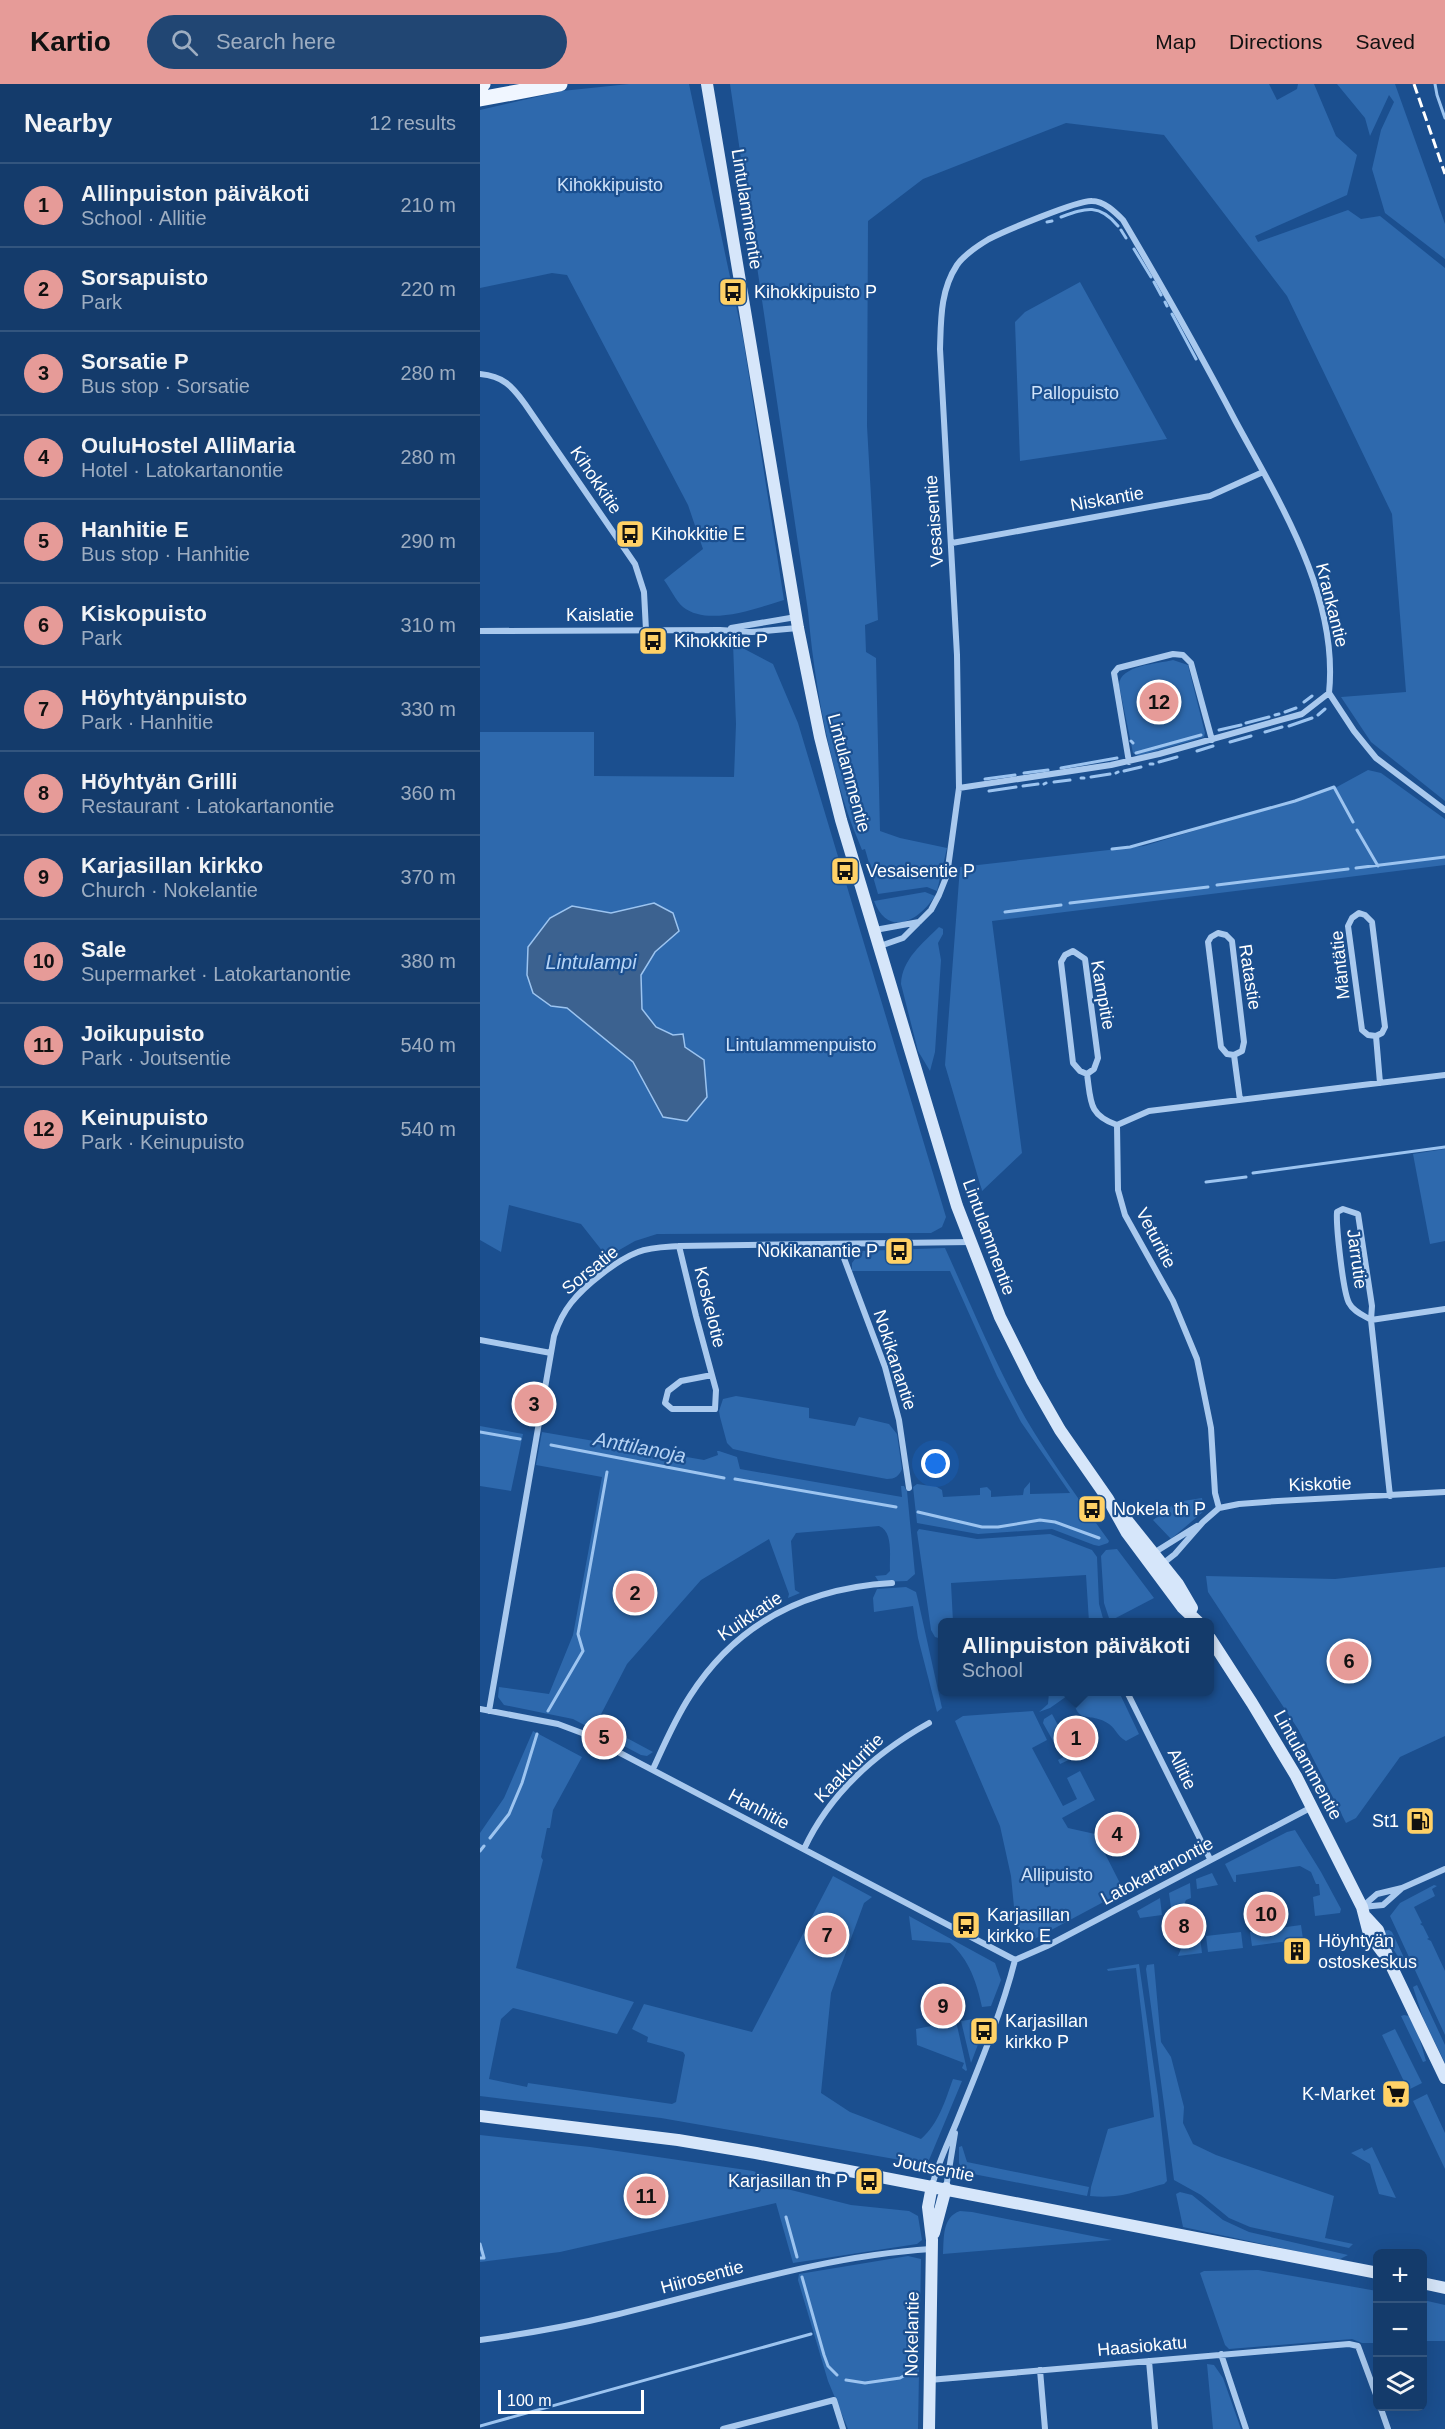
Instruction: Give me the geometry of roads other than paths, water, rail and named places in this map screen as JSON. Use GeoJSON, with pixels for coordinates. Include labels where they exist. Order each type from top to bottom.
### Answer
{"type":"FeatureCollection","features":[{"type":"Feature","properties":{"kind":"main road"},"geometry":{"type":"LineString","coordinates":[[480,99],[560,84]]}},
{"type":"Feature","properties":{"kind":"street","name":"Lintulammentie"},"geometry":{"type":"LineString","coordinates":[[707,84],[797,623],[820,737],[841,820],[951,1186],[1000,1317],[1032,1381],[1060,1430],[1108,1499],[1134,1528],[1150,1556],[1178,1584],[1196,1618]]}},
{"type":"Feature","properties":{"kind":"street","name":"Krankantie"},"geometry":{"type":"LineString","coordinates":[[1093,201],[1111,208],[1123,220],[1181,318],[1299,542],[1316,590],[1327,638],[1331,673],[1329,693]]}},
{"type":"Feature","properties":{"kind":"street","name":"Vesaisentie"},"geometry":{"type":"LineString","coordinates":[[880,946],[903,938],[931,910],[947,875],[959,788],[952,543],[940,349],[941,306],[951,276],[959,262],[989,239],[1075,204],[1093,201]]}},
{"type":"Feature","properties":{"kind":"street","name":"Kihokkitie"},"geometry":{"type":"LineString","coordinates":[[480,374],[493,375],[508,382],[627,551],[641,579],[646,630]]}},
{"type":"Feature","properties":{"kind":"street","name":"Niskantie"},"geometry":{"type":"LineString","coordinates":[[952,543],[1210,496],[1263,472]]}},
{"type":"Feature","properties":{"kind":"street","name":"Kaislatie"},"geometry":{"type":"LineString","coordinates":[[720,630],[797,623]]}},
{"type":"Feature","properties":{"kind":"street","name":"Kaislatie"},"geometry":{"type":"LineString","coordinates":[[480,630],[752,632],[797,623]]}},
{"type":"Feature","properties":{"kind":"street"},"geometry":{"type":"LineString","coordinates":[[1129,762],[1114,673],[1118,668],[1173,654],[1184,655],[1191,663],[1212,740]]}},
{"type":"Feature","properties":{"kind":"street"},"geometry":{"type":"LineString","coordinates":[[959,788],[1129,762],[1302,714],[1329,693],[1354,731],[1376,758],[1445,810]]}},
{"type":"Feature","properties":{"kind":"street","name":"Mäntätie"},"geometry":{"type":"LineString","coordinates":[[1359,913],[1372,922],[1385,1027],[1382,1033],[1376,1036],[1368,1035],[1362,1030],[1360,1019],[1348,926],[1352,918],[1359,913]]}},
{"type":"Feature","properties":{"kind":"street"},"geometry":{"type":"LineString","coordinates":[[875,930],[919,921]]}},
{"type":"Feature","properties":{"kind":"street","name":"Ratastie"},"geometry":{"type":"LineString","coordinates":[[1218,933],[1226,935],[1232,941],[1244,1042],[1242,1051],[1234,1055],[1227,1054],[1221,1047],[1208,942],[1218,933]]}},
{"type":"Feature","properties":{"kind":"street","name":"Kampitie"},"geometry":{"type":"LineString","coordinates":[[1073,951],[1085,959],[1098,1058],[1094,1069],[1087,1074],[1080,1071],[1073,1063],[1060,962],[1073,951]]}},
{"type":"Feature","properties":{"kind":"street","name":"Mäntätie"},"geometry":{"type":"LineString","coordinates":[[1376,1036],[1380,1083]]}},
{"type":"Feature","properties":{"kind":"street","name":"Ratastie"},"geometry":{"type":"LineString","coordinates":[[1234,1055],[1240,1101]]}},
{"type":"Feature","properties":{"kind":"street","name":"Kampitie"},"geometry":{"type":"LineString","coordinates":[[1087,1074],[1095,1113],[1103,1120],[1117,1125]]}},
{"type":"Feature","properties":{"kind":"street"},"geometry":{"type":"LineString","coordinates":[[1117,1125],[1149,1112],[1445,1075]]}},
{"type":"Feature","properties":{"kind":"street","name":"Veturitie"},"geometry":{"type":"LineString","coordinates":[[1117,1125],[1118,1190],[1125,1215],[1131,1230],[1173,1301],[1197,1359],[1211,1428],[1215,1493],[1219,1508]]}},
{"type":"Feature","properties":{"kind":"street","name":"Jarrutie"},"geometry":{"type":"LineString","coordinates":[[1371,1320],[1358,1313],[1348,1302],[1336,1226],[1337,1212],[1343,1209],[1358,1214],[1372,1306],[1371,1320],[1390,1496]]}},
{"type":"Feature","properties":{"kind":"street","name":"Sorsatie"},"geometry":{"type":"LineString","coordinates":[[489,1711],[554,1336],[563,1314],[578,1294],[619,1263],[638,1252],[679,1246],[971,1242]]}},
{"type":"Feature","properties":{"kind":"street","name":"Nokikanantie"},"geometry":{"type":"LineString","coordinates":[[839,1245],[885,1367],[899,1420],[909,1488]]}},
{"type":"Feature","properties":{"kind":"street","name":"Koskelotie"},"geometry":{"type":"LineString","coordinates":[[679,1246],[716,1390],[716,1409],[672,1409],[665,1403],[668,1391],[681,1381],[712,1375]]}},
{"type":"Feature","properties":{"kind":"street"},"geometry":{"type":"LineString","coordinates":[[1371,1320],[1445,1309]]}},
{"type":"Feature","properties":{"kind":"street"},"geometry":{"type":"LineString","coordinates":[[480,1340],[551,1353]]}},
{"type":"Feature","properties":{"kind":"street","name":"Kiskotie"},"geometry":{"type":"LineString","coordinates":[[1219,1508],[1278,1501],[1445,1492]]}},
{"type":"Feature","properties":{"kind":"street"},"geometry":{"type":"LineString","coordinates":[[1159,1566],[1175,1554],[1203,1522],[1219,1508]]}},
{"type":"Feature","properties":{"kind":"street"},"geometry":{"type":"LineString","coordinates":[[1150,1556],[1203,1522]]}},
{"type":"Feature","properties":{"kind":"street","name":"Kuikkatie"},"geometry":{"type":"LineString","coordinates":[[652,1769],[682,1709],[702,1677],[724,1651],[742,1635],[769,1617],[805,1599],[832,1591],[892,1583]]}},
{"type":"Feature","properties":{"kind":"street","name":"Lintulammentie"},"geometry":{"type":"LineString","coordinates":[[1214,1646],[1252,1703],[1312,1807],[1364,1912],[1369,1934],[1389,1960],[1445,2078]]}},
{"type":"Feature","properties":{"kind":"street","name":"Allitie"},"geometry":{"type":"LineString","coordinates":[[1129,1696],[1210,1859]]}},
{"type":"Feature","properties":{"kind":"street","name":"Hanhitie"},"geometry":{"type":"LineString","coordinates":[[480,1709],[558,1724],[574,1730],[1015,1960]]}},
{"type":"Feature","properties":{"kind":"street","name":"Kaakkuritie"},"geometry":{"type":"LineString","coordinates":[[804,1849],[819,1820],[839,1794],[902,1738],[929,1723]]}},
{"type":"Feature","properties":{"kind":"street","name":"Latokartanontie"},"geometry":{"type":"LineString","coordinates":[[1015,1960],[1047,1946],[1312,1807]]}},
{"type":"Feature","properties":{"kind":"street"},"geometry":{"type":"LineString","coordinates":[[1364,1912],[1377,1894],[1401,1888],[1445,1869]]}},
{"type":"Feature","properties":{"kind":"street"},"geometry":{"type":"LineString","coordinates":[[1364,1912],[1383,1905],[1401,1888]]}},
{"type":"Feature","properties":{"kind":"street","name":"Nokelantie"},"geometry":{"type":"LineString","coordinates":[[929,2429],[932,2244],[928,2207],[937,2166],[956,2124],[1008,1986],[1015,1960]]}},
{"type":"Feature","properties":{"kind":"street","name":"Joutsentie"},"geometry":{"type":"LineString","coordinates":[[480,2116],[678,2140],[946,2188],[1373,2272]]}},
{"type":"Feature","properties":{"kind":"street","name":"Nokelantie"},"geometry":{"type":"LineString","coordinates":[[932,2244],[946,2188],[956,2124]]}},
{"type":"Feature","properties":{"kind":"street","name":"Hiirosentie"},"geometry":{"type":"LineString","coordinates":[[480,2340],[612,2316],[810,2265],[932,2244]]}},
{"type":"Feature","properties":{"kind":"street"},"geometry":{"type":"LineString","coordinates":[[1427,2284],[1444,2287]]}},
{"type":"Feature","properties":{"kind":"street","name":"Haasiokatu"},"geometry":{"type":"LineString","coordinates":[[928,2380],[1349,2343],[1359,2346],[1373,2388]]}},
{"type":"Feature","properties":{"kind":"street"},"geometry":{"type":"LineString","coordinates":[[1221,2354],[1246,2429]]}},
{"type":"Feature","properties":{"kind":"street"},"geometry":{"type":"LineString","coordinates":[[1149,2361],[1155,2429]]}},
{"type":"Feature","properties":{"kind":"street"},"geometry":{"type":"LineString","coordinates":[[1040,2370],[1045,2429]]}},
{"type":"Feature","properties":{"kind":"street"},"geometry":{"type":"LineString","coordinates":[[723,2429],[834,2400],[843,2429]]}},
{"type":"Feature","properties":{"kind":"street"},"geometry":{"type":"LineString","coordinates":[[1382,2411],[1388,2429]]}},
{"type":"Feature","properties":{"kind":"water","name":"Lintulampi"},"geometry":{"type":"Polygon","coordinates":[[[654,903],[673,913],[679,931],[655,952],[641,975],[642,1009],[656,1027],[673,1035],[683,1034],[685,1047],[704,1060],[707,1097],[687,1121],[663,1117],[633,1062],[567,1008],[551,1006],[533,993],[527,975],[528,947],[550,918],[572,906],[611,913],[654,903]]]}},
{"type":"Feature","properties":{"kind":"waterway"},"geometry":{"type":"LineString","coordinates":[[1435,84],[1445,118]]}},
{"type":"Feature","properties":{"kind":"waterway"},"geometry":{"type":"LineString","coordinates":[[1061,217],[1078,211],[1092,210],[1105,214],[1118,226]]}},
{"type":"Feature","properties":{"kind":"waterway"},"geometry":{"type":"LineString","coordinates":[[1047,222],[1052,221]]}},
{"type":"Feature","properties":{"kind":"waterway"},"geometry":{"type":"LineString","coordinates":[[1121,230],[1126,238]]}},
{"type":"Feature","properties":{"kind":"waterway"},"geometry":{"type":"LineString","coordinates":[[1134,249],[1151,277]]}},
{"type":"Feature","properties":{"kind":"waterway"},"geometry":{"type":"LineString","coordinates":[[1154,282],[1161,295]]}},
{"type":"Feature","properties":{"kind":"waterway"},"geometry":{"type":"LineString","coordinates":[[1165,302],[1167,306]]}},
{"type":"Feature","properties":{"kind":"waterway"},"geometry":{"type":"LineString","coordinates":[[1172,314],[1196,359]]}},
{"type":"Feature","properties":{"kind":"waterway"},"geometry":{"type":"LineString","coordinates":[[1304,702],[1312,696]]}},
{"type":"Feature","properties":{"kind":"waterway"},"geometry":{"type":"LineString","coordinates":[[1285,712],[1296,708]]}},
{"type":"Feature","properties":{"kind":"waterway"},"geometry":{"type":"LineString","coordinates":[[1318,715],[1325,709]]}},
{"type":"Feature","properties":{"kind":"waterway"},"geometry":{"type":"LineString","coordinates":[[1275,715],[1279,714]]}},
{"type":"Feature","properties":{"kind":"waterway"},"geometry":{"type":"LineString","coordinates":[[1246,723],[1269,717]]}},
{"type":"Feature","properties":{"kind":"waterway"},"geometry":{"type":"LineString","coordinates":[[1289,726],[1312,718]]}},
{"type":"Feature","properties":{"kind":"waterway"},"geometry":{"type":"LineString","coordinates":[[1219,730],[1241,725]]}},
{"type":"Feature","properties":{"kind":"waterway"},"geometry":{"type":"LineString","coordinates":[[1265,732],[1282,727]]}},
{"type":"Feature","properties":{"kind":"waterway"},"geometry":{"type":"LineString","coordinates":[[1136,753],[1201,735]]}},
{"type":"Feature","properties":{"kind":"waterway"},"geometry":{"type":"LineString","coordinates":[[1230,742],[1251,736]]}},
{"type":"Feature","properties":{"kind":"waterway"},"geometry":{"type":"LineString","coordinates":[[1197,751],[1213,746]]}},
{"type":"Feature","properties":{"kind":"waterway"},"geometry":{"type":"LineString","coordinates":[[1159,762],[1177,757]]}},
{"type":"Feature","properties":{"kind":"waterway"},"geometry":{"type":"LineString","coordinates":[[1061,768],[1117,758]]}},
{"type":"Feature","properties":{"kind":"waterway"},"geometry":{"type":"LineString","coordinates":[[1124,771],[1141,767]]}},
{"type":"Feature","properties":{"kind":"waterway"},"geometry":{"type":"LineString","coordinates":[[1024,773],[1048,770]]}},
{"type":"Feature","properties":{"kind":"waterway"},"geometry":{"type":"LineString","coordinates":[[1091,777],[1110,774]]}},
{"type":"Feature","properties":{"kind":"waterway"},"geometry":{"type":"LineString","coordinates":[[985,779],[1015,775]]}},
{"type":"Feature","properties":{"kind":"waterway"},"geometry":{"type":"LineString","coordinates":[[1054,782],[1070,780]]}},
{"type":"Feature","properties":{"kind":"waterway"},"geometry":{"type":"LineString","coordinates":[[1023,786],[1038,784]]}},
{"type":"Feature","properties":{"kind":"waterway"},"geometry":{"type":"LineString","coordinates":[[989,791],[1016,787]]}},
{"type":"Feature","properties":{"kind":"waterway"},"geometry":{"type":"LineString","coordinates":[[1112,849],[1130,847],[1295,801],[1334,787],[1353,822]]}},
{"type":"Feature","properties":{"kind":"waterway"},"geometry":{"type":"LineString","coordinates":[[1357,830],[1378,866]]}},
{"type":"Feature","properties":{"kind":"waterway"},"geometry":{"type":"LineString","coordinates":[[1356,868],[1445,857]]}},
{"type":"Feature","properties":{"kind":"waterway"},"geometry":{"type":"LineString","coordinates":[[1217,885],[1348,869]]}},
{"type":"Feature","properties":{"kind":"waterway"},"geometry":{"type":"LineString","coordinates":[[1070,903],[1208,887]]}},
{"type":"Feature","properties":{"kind":"waterway"},"geometry":{"type":"LineString","coordinates":[[1005,912],[1061,905]]}},
{"type":"Feature","properties":{"kind":"waterway"},"geometry":{"type":"LineString","coordinates":[[1253,1173],[1445,1147]]}},
{"type":"Feature","properties":{"kind":"waterway"},"geometry":{"type":"LineString","coordinates":[[1206,1182],[1246,1177]]}},
{"type":"Feature","properties":{"kind":"waterway","name":"Anttilanoja"},"geometry":{"type":"LineString","coordinates":[[480,1432],[520,1439]]}},
{"type":"Feature","properties":{"kind":"waterway","name":"Anttilanoja"},"geometry":{"type":"LineString","coordinates":[[551,1445],[724,1478]]}},
{"type":"Feature","properties":{"kind":"waterway"},"geometry":{"type":"LineString","coordinates":[[548,1711],[583,1651],[578,1634],[607,1472]]}},
{"type":"Feature","properties":{"kind":"waterway","name":"Anttilanoja"},"geometry":{"type":"LineString","coordinates":[[735,1479],[896,1507]]}},
{"type":"Feature","properties":{"kind":"waterway","name":"Anttilanoja"},"geometry":{"type":"LineString","coordinates":[[918,1512],[982,1527],[998,1527],[1040,1520],[1055,1522],[1099,1538]]}},
{"type":"Feature","properties":{"kind":"waterway"},"geometry":{"type":"LineString","coordinates":[[490,1838],[509,1814],[522,1783],[537,1734]]}},
{"type":"Feature","properties":{"kind":"waterway"},"geometry":{"type":"LineString","coordinates":[[480,1851],[484,1846]]}},
{"type":"Feature","properties":{"kind":"waterway"},"geometry":{"type":"LineString","coordinates":[[786,2217],[797,2257]]}},
{"type":"Feature","properties":{"kind":"waterway"},"geometry":{"type":"LineString","coordinates":[[480,2244],[484,2258],[480,2258]]}},
{"type":"Feature","properties":{"kind":"waterway"},"geometry":{"type":"LineString","coordinates":[[802,2277],[824,2355],[828,2366],[837,2375]]}},
{"type":"Feature","properties":{"kind":"waterway"},"geometry":{"type":"LineString","coordinates":[[480,2426],[811,2334]]}},
{"type":"Feature","properties":{"kind":"waterway"},"geometry":{"type":"LineString","coordinates":[[846,2380],[865,2383],[900,2378],[917,2368]]}},
{"type":"Feature","properties":{"kind":"railway"},"geometry":{"type":"LineString","coordinates":[[1414,84],[1445,174]]}},
{"type":"Feature","properties":{"kind":"place","name":"Kihokkipuisto P"},"geometry":{"type":"Point","coordinates":[733,292]}},
{"type":"Feature","properties":{"kind":"place","name":"Kihokkitie E"},"geometry":{"type":"Point","coordinates":[630,534]}},
{"type":"Feature","properties":{"kind":"place","name":"Kihokkitie P"},"geometry":{"type":"Point","coordinates":[653,641]}},
{"type":"Feature","properties":{"kind":"place","name":"Keinupuisto"},"geometry":{"type":"Point","coordinates":[1159,702]}},
{"type":"Feature","properties":{"kind":"place","name":"Vesaisentie P"},"geometry":{"type":"Point","coordinates":[845,871]}},
{"type":"Feature","properties":{"kind":"place","name":"Nokikanantie P"},"geometry":{"type":"Point","coordinates":[899,1251]}},
{"type":"Feature","properties":{"kind":"place","name":"Sorsatie P"},"geometry":{"type":"Point","coordinates":[534,1404]}},
{"type":"Feature","properties":{"kind":"place","name":"Nokela th P"},"geometry":{"type":"Point","coordinates":[1092,1509]}},
{"type":"Feature","properties":{"kind":"place","name":"Sorsapuisto"},"geometry":{"type":"Point","coordinates":[635,1593]}},
{"type":"Feature","properties":{"kind":"place","name":"Kiskopuisto"},"geometry":{"type":"Point","coordinates":[1349,1661]}},
{"type":"Feature","properties":{"kind":"place","name":"Hanhitie E"},"geometry":{"type":"Point","coordinates":[604,1737]}},
{"type":"Feature","properties":{"kind":"place","name":"Allinpuiston päiväkoti"},"geometry":{"type":"Point","coordinates":[1076,1738]}},
{"type":"Feature","properties":{"kind":"place","name":"St1"},"geometry":{"type":"Point","coordinates":[1420,1821]}},
{"type":"Feature","properties":{"kind":"place","name":"OuluHostel AlliMaria"},"geometry":{"type":"Point","coordinates":[1117,1834]}},
{"type":"Feature","properties":{"kind":"place","name":"Sale"},"geometry":{"type":"Point","coordinates":[1266,1914]}},
{"type":"Feature","properties":{"kind":"place","name":"Karjasillan kirkko E"},"geometry":{"type":"Point","coordinates":[966,1925]}},
{"type":"Feature","properties":{"kind":"place","name":"Höyhtyän Grilli"},"geometry":{"type":"Point","coordinates":[1184,1926]}},
{"type":"Feature","properties":{"kind":"place","name":"Höyhtyänpuisto"},"geometry":{"type":"Point","coordinates":[827,1935]}},
{"type":"Feature","properties":{"kind":"place","name":"Höyhtyän ostoskeskus"},"geometry":{"type":"Point","coordinates":[1297,1951]}},
{"type":"Feature","properties":{"kind":"place","name":"Karjasillan kirkko"},"geometry":{"type":"Point","coordinates":[943,2006]}},
{"type":"Feature","properties":{"kind":"place","name":"Karjasillan kirkko P"},"geometry":{"type":"Point","coordinates":[984,2031]}},
{"type":"Feature","properties":{"kind":"place","name":"K-Market"},"geometry":{"type":"Point","coordinates":[1396,2094]}},
{"type":"Feature","properties":{"kind":"place","name":"Karjasillan th P"},"geometry":{"type":"Point","coordinates":[869,2181]}},
{"type":"Feature","properties":{"kind":"place","name":"Joikupuisto"},"geometry":{"type":"Point","coordinates":[646,2196]}},
{"type":"Feature","properties":{"kind":"park label","name":"Kihokkipuisto"},"geometry":{"type":"Point","coordinates":[610,185]}},
{"type":"Feature","properties":{"kind":"park label","name":"Pallopuisto"},"geometry":{"type":"Point","coordinates":[1075,393]}},
{"type":"Feature","properties":{"kind":"park label","name":"Lintulammenpuisto"},"geometry":{"type":"Point","coordinates":[801,1045]}},
{"type":"Feature","properties":{"kind":"park label","name":"Allipuisto"},"geometry":{"type":"Point","coordinates":[1057,1875]}}]}
